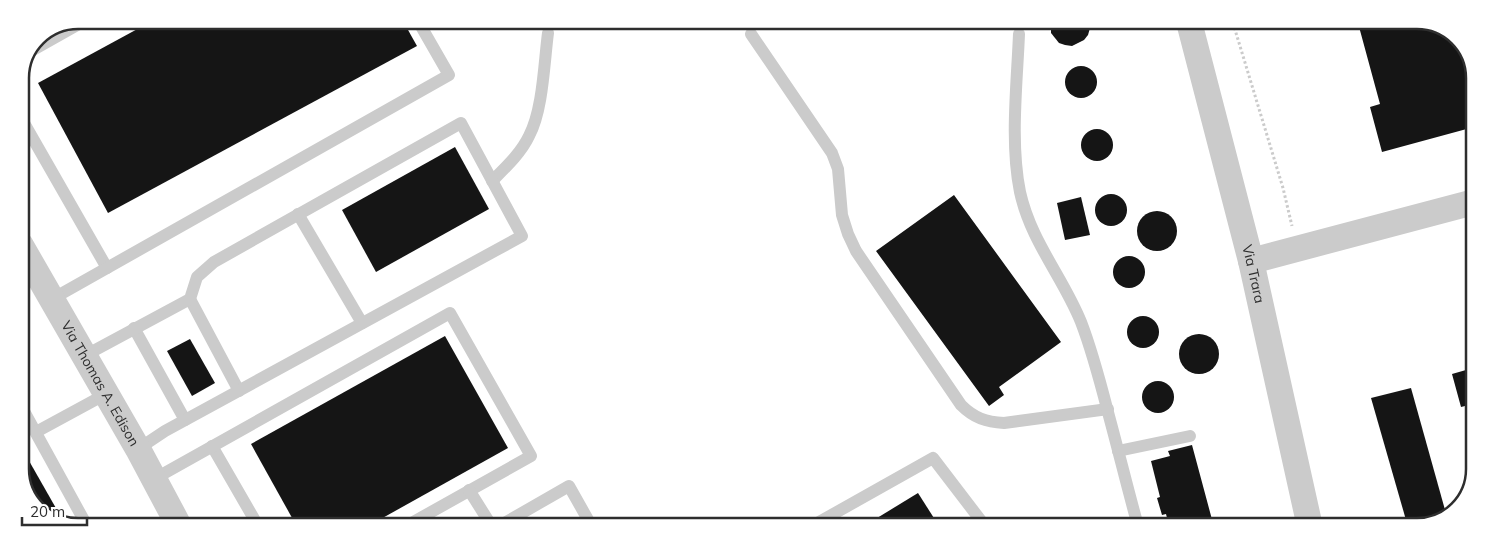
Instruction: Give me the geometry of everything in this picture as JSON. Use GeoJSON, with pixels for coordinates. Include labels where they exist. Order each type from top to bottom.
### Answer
{"type":"FeatureCollection","features":[{"type":"Feature","properties":{"kind":"street","name":"Via Trara"},"geometry":{"type":"LineString","coordinates":[[1191,29],[1251,261],[1308,518]]}},
{"type":"Feature","properties":{"kind":"street"},"geometry":{"type":"LineString","coordinates":[[1251,261],[1466,204]]}},
{"type":"Feature","properties":{"kind":"street","name":"Via Thomas A. Edison"},"geometry":{"type":"LineString","coordinates":[[29,259],[138,449],[175,518]]}},
{"type":"Feature","properties":{"kind":"lane"},"geometry":{"type":"LineString","coordinates":[[52,299],[449,75],[423,29]]}},
{"type":"Feature","properties":{"kind":"lane"},"geometry":{"type":"LineString","coordinates":[[42,44],[68,30]]}},
{"type":"Feature","properties":{"kind":"lane"},"geometry":{"type":"LineString","coordinates":[[492,181],[521,150],[534,126],[540,100],[548,33]]}},
{"type":"Feature","properties":{"kind":"lane"},"geometry":{"type":"LineString","coordinates":[[752,34],[832,153],[838,169],[842,215],[856,251],[961,405],[979,419],[1004,423],[1108,409]]}},
{"type":"Feature","properties":{"kind":"lane"},"geometry":{"type":"LineString","coordinates":[[1019,34],[1015,143],[1021,195],[1041,249],[1062,282],[1081,321],[1100,378],[1136,518]]}},
{"type":"Feature","properties":{"kind":"lane"},"geometry":{"type":"LineString","coordinates":[[84,356],[190,298],[197,277],[209,265],[461,123],[522,236],[165,431],[138,449]]}},
{"type":"Feature","properties":{"kind":"lane"},"geometry":{"type":"LineString","coordinates":[[29,132],[107,268]]}},
{"type":"Feature","properties":{"kind":"lane"},"geometry":{"type":"LineString","coordinates":[[298,214],[362,323]]}},
{"type":"Feature","properties":{"kind":"lane"},"geometry":{"type":"LineString","coordinates":[[190,298],[239,391]]}},
{"type":"Feature","properties":{"kind":"lane"},"geometry":{"type":"LineString","coordinates":[[154,479],[450,313],[531,456],[420,518]]}},
{"type":"Feature","properties":{"kind":"lane"},"geometry":{"type":"LineString","coordinates":[[134,328],[186,420]]}},
{"type":"Feature","properties":{"kind":"lane"},"geometry":{"type":"LineString","coordinates":[[36,432],[106,394]]}},
{"type":"Feature","properties":{"kind":"lane"},"geometry":{"type":"LineString","coordinates":[[29,420],[83,518]]}},
{"type":"Feature","properties":{"kind":"lane"},"geometry":{"type":"LineString","coordinates":[[1118,451],[1190,436]]}},
{"type":"Feature","properties":{"kind":"lane"},"geometry":{"type":"LineString","coordinates":[[212,446],[254,518]]}},
{"type":"Feature","properties":{"kind":"lane"},"geometry":{"type":"LineString","coordinates":[[826,518],[933,458],[979,518]]}},
{"type":"Feature","properties":{"kind":"lane"},"geometry":{"type":"LineString","coordinates":[[512,518],[569,486],[587,518]]}},
{"type":"Feature","properties":{"kind":"lane"},"geometry":{"type":"LineString","coordinates":[[469,490],[487,518]]}},
{"type":"Feature","properties":{"kind":"path"},"geometry":{"type":"LineString","coordinates":[[1235,29],[1283,188],[1298,249]]}},
{"type":"Feature","properties":{"kind":"building"},"geometry":{"type":"Polygon","coordinates":[[[137,29],[407,29],[417,46],[108,213],[38,83],[137,29]]]}},
{"type":"Feature","properties":{"kind":"building"},"geometry":{"type":"Polygon","coordinates":[[[1051,29],[1090,29],[1084,40],[1072,46],[1059,43],[1051,33],[1051,29]]]}},
{"type":"Feature","properties":{"kind":"building"},"geometry":{"type":"Polygon","coordinates":[[[1360,29],[1424,29],[1439,34],[1456,48],[1464,62],[1466,74],[1466,129],[1382,152],[1370,107],[1380,104],[1360,29]]]}},
{"type":"Feature","properties":{"kind":"building"},"geometry":{"type":"Polygon","coordinates":[[[1081,66],[1087,67],[1092,71],[1096,76],[1096,88],[1092,93],[1087,97],[1081,98],[1075,97],[1070,93],[1066,88],[1065,82],[1066,76],[1070,71],[1075,67],[1081,66]]]}},
{"type":"Feature","properties":{"kind":"building"},"geometry":{"type":"Polygon","coordinates":[[[1097,129],[1103,130],[1108,134],[1112,139],[1112,151],[1108,156],[1103,160],[1097,161],[1091,160],[1086,156],[1082,151],[1081,145],[1082,139],[1086,134],[1091,130],[1097,129]]]}},
{"type":"Feature","properties":{"kind":"building"},"geometry":{"type":"Polygon","coordinates":[[[455,147],[489,209],[376,272],[342,210],[455,147]]]}},
{"type":"Feature","properties":{"kind":"building"},"geometry":{"type":"Polygon","coordinates":[[[1111,194],[1117,195],[1122,199],[1126,204],[1126,216],[1122,221],[1117,225],[1111,226],[1105,225],[1100,221],[1096,216],[1095,210],[1096,204],[1100,199],[1105,195],[1111,194]]]}},
{"type":"Feature","properties":{"kind":"building"},"geometry":{"type":"Polygon","coordinates":[[[954,195],[1061,342],[999,387],[1004,395],[989,406],[876,251],[954,195]]]}},
{"type":"Feature","properties":{"kind":"building"},"geometry":{"type":"Polygon","coordinates":[[[1081,197],[1090,235],[1065,240],[1057,203],[1081,197]]]}},
{"type":"Feature","properties":{"kind":"building"},"geometry":{"type":"Polygon","coordinates":[[[1157,211],[1171,217],[1177,231],[1171,245],[1157,251],[1143,245],[1137,231],[1143,217],[1157,211]]]}},
{"type":"Feature","properties":{"kind":"building"},"geometry":{"type":"Polygon","coordinates":[[[1129,256],[1135,257],[1140,261],[1144,266],[1144,278],[1140,283],[1135,287],[1129,288],[1123,287],[1118,283],[1114,278],[1113,272],[1114,266],[1118,261],[1123,257],[1129,256]]]}},
{"type":"Feature","properties":{"kind":"building"},"geometry":{"type":"Polygon","coordinates":[[[1143,316],[1149,317],[1154,321],[1158,326],[1158,338],[1154,343],[1149,347],[1143,348],[1137,347],[1132,343],[1128,338],[1127,332],[1128,326],[1132,321],[1137,317],[1143,316]]]}},
{"type":"Feature","properties":{"kind":"building"},"geometry":{"type":"Polygon","coordinates":[[[1199,334],[1213,340],[1219,354],[1213,368],[1199,374],[1185,368],[1179,354],[1185,340],[1199,334]]]}},
{"type":"Feature","properties":{"kind":"building"},"geometry":{"type":"Polygon","coordinates":[[[445,336],[508,448],[383,518],[292,518],[251,444],[445,336]]]}},
{"type":"Feature","properties":{"kind":"building"},"geometry":{"type":"Polygon","coordinates":[[[190,339],[215,383],[192,396],[167,351],[190,339]]]}},
{"type":"Feature","properties":{"kind":"building"},"geometry":{"type":"Polygon","coordinates":[[[1466,370],[1466,406],[1461,407],[1452,374],[1466,370]]]}},
{"type":"Feature","properties":{"kind":"building"},"geometry":{"type":"Polygon","coordinates":[[[1158,381],[1164,382],[1169,386],[1173,391],[1173,403],[1169,408],[1164,412],[1158,413],[1152,412],[1147,408],[1143,403],[1142,397],[1143,391],[1147,386],[1152,382],[1158,381]]]}},
{"type":"Feature","properties":{"kind":"building"},"geometry":{"type":"Polygon","coordinates":[[[1411,388],[1444,510],[1424,518],[1405,518],[1371,398],[1411,388]]]}},
{"type":"Feature","properties":{"kind":"building"},"geometry":{"type":"Polygon","coordinates":[[[1192,445],[1212,518],[1167,518],[1166,514],[1162,515],[1157,498],[1160,497],[1151,461],[1170,456],[1168,451],[1192,445]]]}},
{"type":"Feature","properties":{"kind":"building"},"geometry":{"type":"Polygon","coordinates":[[[29,461],[60,515],[45,506],[35,494],[30,482],[29,461]]]}},
{"type":"Feature","properties":{"kind":"building"},"geometry":{"type":"Polygon","coordinates":[[[918,493],[934,518],[877,518],[918,493]]]}}]}
